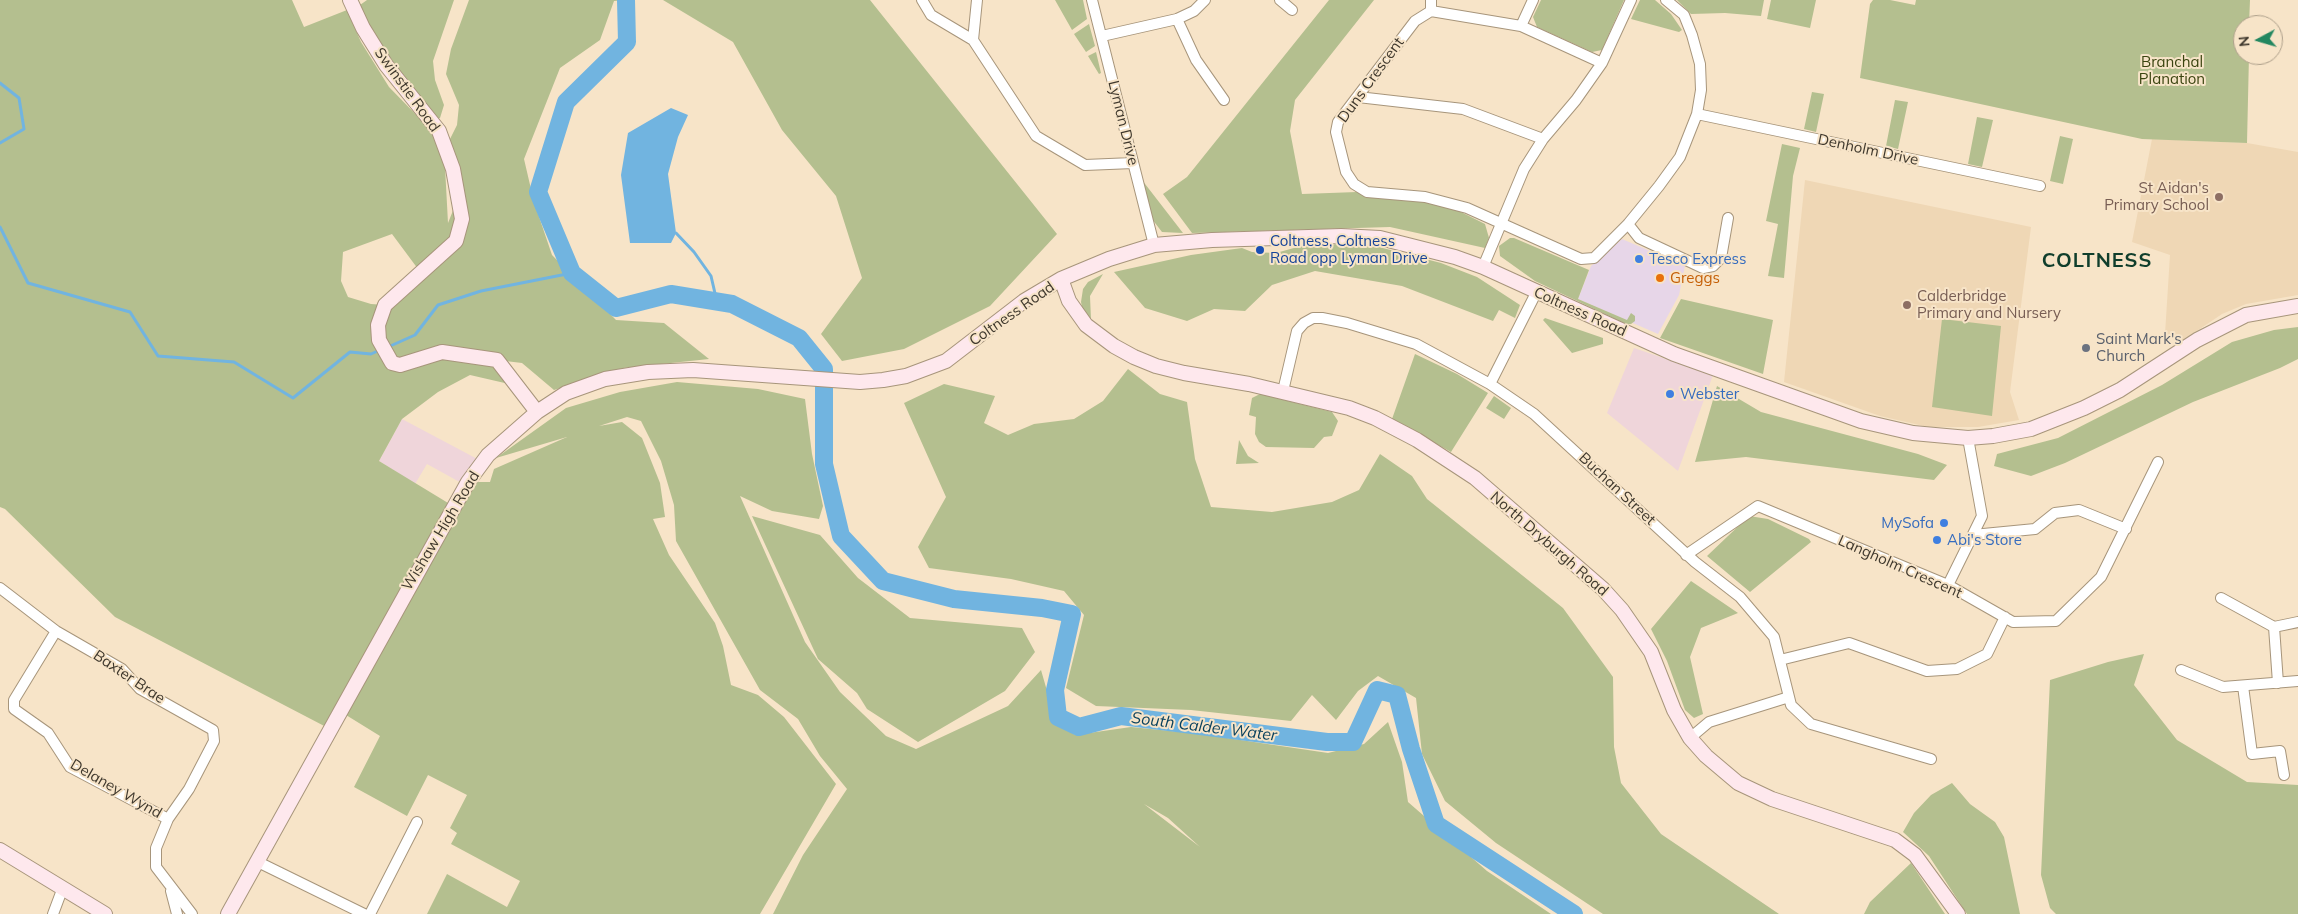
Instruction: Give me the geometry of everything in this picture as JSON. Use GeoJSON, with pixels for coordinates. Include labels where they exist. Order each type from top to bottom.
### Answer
{"type":"FeatureCollection","features":[{"type":"Feature","properties":{"kind":"street","name":"Swinstie Road"},"geometry":{"type":"LineString","coordinates":[[350,0],[363,28],[386,65],[439,131],[453,169],[462,219],[456,241],[385,305],[378,325],[383,349],[392,363],[400,365],[442,352],[497,360],[537,412]]}},
{"type":"Feature","properties":{"kind":"street"},"geometry":{"type":"LineString","coordinates":[[922,0],[931,14],[973,40],[1036,136],[1085,165],[1133,163]]}},
{"type":"Feature","properties":{"kind":"street"},"geometry":{"type":"LineString","coordinates":[[973,40],[977,0]]}},
{"type":"Feature","properties":{"kind":"street","name":"Lyman Drive"},"geometry":{"type":"LineString","coordinates":[[1092,0],[1154,245]]}},
{"type":"Feature","properties":{"kind":"street"},"geometry":{"type":"LineString","coordinates":[[1102,36],[1177,19],[1194,11],[1205,0]]}},
{"type":"Feature","properties":{"kind":"street"},"geometry":{"type":"LineString","coordinates":[[1280,0],[1292,10]]}},
{"type":"Feature","properties":{"kind":"street"},"geometry":{"type":"LineString","coordinates":[[1431,0],[1431,11],[1521,26],[1602,63]]}},
{"type":"Feature","properties":{"kind":"street"},"geometry":{"type":"LineString","coordinates":[[1521,26],[1533,0]]}},
{"type":"Feature","properties":{"kind":"street"},"geometry":{"type":"LineString","coordinates":[[1483,267],[1524,169],[1543,139],[1576,100],[1602,63],[1631,0]]}},
{"type":"Feature","properties":{"kind":"street"},"geometry":{"type":"LineString","coordinates":[[1500,225],[1581,259],[1594,258],[1628,224],[1680,156],[1697,114],[1701,90],[1700,64],[1692,34],[1684,15],[1666,0]]}},
{"type":"Feature","properties":{"kind":"street","name":"Duns Crescent"},"geometry":{"type":"LineString","coordinates":[[1431,11],[1415,21],[1338,122],[1336,132],[1346,172],[1354,184],[1367,192],[1433,199],[1467,208],[1500,225]]}},
{"type":"Feature","properties":{"kind":"street"},"geometry":{"type":"LineString","coordinates":[[1177,19],[1196,60],[1224,100]]}},
{"type":"Feature","properties":{"kind":"street"},"geometry":{"type":"LineString","coordinates":[[1358,97],[1463,108],[1543,139]]}},
{"type":"Feature","properties":{"kind":"street","name":"Denholm Drive"},"geometry":{"type":"LineString","coordinates":[[1697,114],[2040,186]]}},
{"type":"Feature","properties":{"kind":"street"},"geometry":{"type":"LineString","coordinates":[[1628,224],[1640,238],[1704,268],[1713,266],[1721,258],[1728,218]]}},
{"type":"Feature","properties":{"kind":"street","name":"Coltness Road"},"geometry":{"type":"LineString","coordinates":[[812,379],[860,382],[906,376],[946,361],[1024,301],[1061,279],[1109,258],[1154,245],[1222,240],[1341,236],[1380,238],[1455,257],[1483,267],[1536,293],[1674,354],[1862,421],[1913,434],[1968,438],[2031,429],[2084,408],[2120,390],[2197,340],[2246,315],[2298,306]]}},
{"type":"Feature","properties":{"kind":"street","name":"North Dryburgh Road"},"geometry":{"type":"LineString","coordinates":[[1061,279],[1069,301],[1086,325],[1114,346],[1134,357],[1156,366],[1184,373],[1319,399],[1375,418],[1417,440],[1475,478],[1603,589],[1622,610],[1651,652],[1674,710],[1690,738],[1706,756],[1738,783],[1772,799],[1874,832],[1900,843],[1915,855],[1958,914]]}},
{"type":"Feature","properties":{"kind":"street"},"geometry":{"type":"LineString","coordinates":[[1490,384],[1536,293]]}},
{"type":"Feature","properties":{"kind":"street","name":"Buchan Street"},"geometry":{"type":"LineString","coordinates":[[1283,391],[1297,331],[1304,323],[1313,318],[1347,322],[1416,344],[1490,384],[1534,414],[1686,555],[1743,601],[1774,637],[1791,705],[1810,724],[1931,759]]}},
{"type":"Feature","properties":{"kind":"street","name":"Wishaw High Road"},"geometry":{"type":"LineString","coordinates":[[228,914],[409,584],[468,482],[488,455],[537,412],[566,393],[604,379],[648,372],[712,370],[812,379]]}},
{"type":"Feature","properties":{"kind":"street"},"geometry":{"type":"LineString","coordinates":[[1948,585],[1982,516],[1968,438]]}},
{"type":"Feature","properties":{"kind":"street","name":"Langholm Crescent"},"geometry":{"type":"LineString","coordinates":[[1686,555],[1758,506],[1948,585],[2013,622],[2056,621],[2101,577],[2158,462]]}},
{"type":"Feature","properties":{"kind":"street"},"geometry":{"type":"LineString","coordinates":[[1973,535],[2035,529],[2055,513],[2078,510],[2126,529]]}},
{"type":"Feature","properties":{"kind":"street","name":"Baxter Brae"},"geometry":{"type":"LineString","coordinates":[[0,588],[56,631],[122,670],[140,689],[213,730],[214,741],[189,789],[168,819],[158,838],[155,858],[156,867],[192,914]]}},
{"type":"Feature","properties":{"kind":"street"},"geometry":{"type":"LineString","coordinates":[[2221,598],[2274,627],[2298,622]]}},
{"type":"Feature","properties":{"kind":"street"},"geometry":{"type":"LineString","coordinates":[[1780,660],[1850,643],[1927,671],[1957,669],[1987,654],[2005,617]]}},
{"type":"Feature","properties":{"kind":"street"},"geometry":{"type":"LineString","coordinates":[[2274,627],[2278,683]]}},
{"type":"Feature","properties":{"kind":"street","name":"Delaney Wynd"},"geometry":{"type":"LineString","coordinates":[[56,631],[34,665],[13,704],[16,712],[48,734],[70,766],[168,819]]}},
{"type":"Feature","properties":{"kind":"street"},"geometry":{"type":"LineString","coordinates":[[2182,670],[2223,687],[2298,681]]}},
{"type":"Feature","properties":{"kind":"street"},"geometry":{"type":"LineString","coordinates":[[2243,686],[2252,754],[2280,751],[2284,775]]}},
{"type":"Feature","properties":{"kind":"street"},"geometry":{"type":"LineString","coordinates":[[1690,738],[1709,722],[1789,697]]}},
{"type":"Feature","properties":{"kind":"street"},"geometry":{"type":"LineString","coordinates":[[370,914],[417,822]]}},
{"type":"Feature","properties":{"kind":"street"},"geometry":{"type":"LineString","coordinates":[[0,850],[62,890],[105,914]]}},
{"type":"Feature","properties":{"kind":"street"},"geometry":{"type":"LineString","coordinates":[[258,862],[364,914]]}},
{"type":"Feature","properties":{"kind":"street","name":"Baxter Brae"},"geometry":{"type":"LineString","coordinates":[[170,887],[177,914]]}},
{"type":"Feature","properties":{"kind":"street"},"geometry":{"type":"LineString","coordinates":[[53,914],[62,890]]}},
{"type":"Feature","properties":{"kind":"shaded area","name":"St Aidan's Primary School"},"geometry":{"type":"Polygon","coordinates":[[[2152,139],[2247,143],[2298,152],[2298,295],[2246,304],[2222,314],[2179,343],[2165,334],[2170,255],[2132,242],[2152,139]]]}},
{"type":"Feature","properties":{"kind":"shaded area","name":"Calderbridge Primary and Nursery"},"geometry":{"type":"Polygon","coordinates":[[[1805,180],[2031,227],[2010,392],[2019,420],[1978,427],[1928,427],[1880,416],[1784,382],[1805,180]]]}},
{"type":"Feature","properties":{"kind":"shaded area"},"geometry":{"type":"Polygon","coordinates":[[[1622,239],[1685,266],[1679,295],[1658,334],[1578,299],[1591,266],[1622,239]]]}},
{"type":"Feature","properties":{"kind":"shaded area"},"geometry":{"type":"Polygon","coordinates":[[[1634,348],[1713,375],[1678,471],[1607,413],[1634,348]]]}},
{"type":"Feature","properties":{"kind":"shaded area"},"geometry":{"type":"Polygon","coordinates":[[[402,419],[483,462],[465,485],[427,464],[415,484],[379,461],[402,419]]]}},
{"type":"Feature","properties":{"kind":"green space"},"geometry":{"type":"Polygon","coordinates":[[[0,0],[292,0],[304,27],[347,10],[361,42],[389,87],[432,131],[445,167],[448,223],[462,188],[450,139],[457,125],[459,105],[446,74],[451,49],[469,0],[625,0],[614,1],[600,40],[560,68],[524,159],[534,202],[552,255],[616,320],[664,323],[709,359],[623,368],[554,390],[522,363],[497,360],[509,384],[470,375],[438,392],[402,419],[379,461],[453,506],[468,482],[490,482],[494,469],[567,437],[496,458],[566,408],[620,392],[677,382],[758,389],[805,399],[812,454],[823,506],[819,519],[772,511],[740,496],[805,642],[840,692],[886,736],[916,749],[1008,706],[1041,670],[1056,722],[1075,735],[1131,727],[1200,734],[1328,753],[1364,744],[1388,722],[1402,762],[1408,802],[1487,871],[1551,914],[773,914],[803,855],[847,789],[820,756],[798,719],[760,690],[676,541],[674,505],[661,461],[641,421],[627,417],[599,426],[622,422],[642,438],[660,483],[665,517],[653,519],[669,555],[715,623],[723,646],[731,685],[758,695],[784,717],[836,784],[760,914],[427,914],[447,874],[507,907],[520,881],[451,844],[457,833],[450,828],[467,795],[428,775],[407,816],[354,787],[380,736],[346,715],[330,729],[115,617],[5,509],[0,507],[0,0]],[[392,234],[343,252],[341,281],[348,297],[371,304],[385,305],[421,273],[392,234]],[[1144,804],[1200,847],[1168,818],[1144,804]]]}},
{"type":"Feature","properties":{"kind":"green space"},"geometry":{"type":"Polygon","coordinates":[[[367,0],[454,0],[433,61],[435,80],[444,105],[440,118],[435,120],[380,47],[360,5],[367,0]]]}},
{"type":"Feature","properties":{"kind":"green space"},"geometry":{"type":"Polygon","coordinates":[[[663,0],[870,0],[1057,234],[990,306],[904,349],[842,361],[821,334],[862,278],[836,196],[782,130],[733,42],[663,0]]]}},
{"type":"Feature","properties":{"kind":"green space"},"geometry":{"type":"Polygon","coordinates":[[[1055,0],[1083,0],[1087,19],[1072,30],[1055,0]]]}},
{"type":"Feature","properties":{"kind":"green space"},"geometry":{"type":"Polygon","coordinates":[[[1329,0],[1374,0],[1295,100],[1290,131],[1302,194],[1357,192],[1364,195],[1426,202],[1457,210],[1485,224],[1489,238],[1485,248],[1390,227],[1192,233],[1163,194],[1187,177],[1329,0]]]}},
{"type":"Feature","properties":{"kind":"green space"},"geometry":{"type":"Polygon","coordinates":[[[1541,0],[1624,0],[1602,50],[1592,52],[1537,27],[1533,17],[1541,0]]]}},
{"type":"Feature","properties":{"kind":"green space"},"geometry":{"type":"Polygon","coordinates":[[[1640,0],[1655,0],[1671,14],[1682,30],[1679,32],[1631,19],[1640,0]]]}},
{"type":"Feature","properties":{"kind":"green space"},"geometry":{"type":"Polygon","coordinates":[[[1677,0],[1764,0],[1761,16],[1725,13],[1691,14],[1677,0]]]}},
{"type":"Feature","properties":{"kind":"green space"},"geometry":{"type":"Polygon","coordinates":[[[1771,0],[1816,0],[1810,28],[1767,19],[1771,0]]]}},
{"type":"Feature","properties":{"kind":"green space","name":"Branchal Planation"},"geometry":{"type":"Polygon","coordinates":[[[1873,0],[1890,0],[1915,5],[1916,0],[2250,0],[2249,15],[2233,15],[2233,65],[2249,65],[2247,143],[2142,139],[1860,78],[1870,4],[1873,0]]]}},
{"type":"Feature","properties":{"kind":"green space"},"geometry":{"type":"Polygon","coordinates":[[[1089,24],[1095,46],[1086,52],[1074,34],[1089,24]]]}},
{"type":"Feature","properties":{"kind":"green space"},"geometry":{"type":"Polygon","coordinates":[[[1096,52],[1101,73],[1099,74],[1088,56],[1096,52]]]}},
{"type":"Feature","properties":{"kind":"green space"},"geometry":{"type":"Polygon","coordinates":[[[1812,92],[1824,94],[1816,132],[1804,129],[1812,92]]]}},
{"type":"Feature","properties":{"kind":"green space"},"geometry":{"type":"Polygon","coordinates":[[[1895,100],[1908,102],[1898,149],[1886,146],[1895,100]]]}},
{"type":"Feature","properties":{"kind":"green space"},"geometry":{"type":"Polygon","coordinates":[[[1977,117],[1993,120],[1982,167],[1968,164],[1977,117]]]}},
{"type":"Feature","properties":{"kind":"green space"},"geometry":{"type":"Polygon","coordinates":[[[2060,136],[2073,139],[2063,184],[2050,181],[2060,136]]]}},
{"type":"Feature","properties":{"kind":"green space"},"geometry":{"type":"Polygon","coordinates":[[[1782,144],[1800,148],[1793,176],[1784,278],[1768,276],[1778,224],[1766,221],[1782,144]]]}},
{"type":"Feature","properties":{"kind":"green space"},"geometry":{"type":"Polygon","coordinates":[[[1142,180],[1183,233],[1162,232],[1152,219],[1142,180]]]}},
{"type":"Feature","properties":{"kind":"green space"},"geometry":{"type":"Polygon","coordinates":[[[1510,238],[1514,238],[1589,270],[1578,299],[1627,320],[1631,313],[1635,316],[1635,321],[1631,324],[1626,324],[1535,281],[1500,256],[1499,246],[1510,238]]]}},
{"type":"Feature","properties":{"kind":"green space"},"geometry":{"type":"Polygon","coordinates":[[[1342,244],[1379,247],[1441,263],[1477,277],[1520,305],[1515,318],[1499,310],[1493,321],[1402,286],[1315,271],[1272,285],[1245,311],[1214,309],[1187,321],[1145,308],[1114,272],[1191,255],[1242,248],[1252,252],[1276,253],[1301,246],[1342,244]]]}},
{"type":"Feature","properties":{"kind":"green space"},"geometry":{"type":"Polygon","coordinates":[[[1103,274],[1090,296],[1091,320],[1083,311],[1081,302],[1083,289],[1088,282],[1103,274]]]}},
{"type":"Feature","properties":{"kind":"green space"},"geometry":{"type":"Polygon","coordinates":[[[1681,299],[1773,320],[1763,374],[1660,338],[1681,299]]]}},
{"type":"Feature","properties":{"kind":"green space"},"geometry":{"type":"Polygon","coordinates":[[[1545,318],[1603,338],[1603,344],[1572,353],[1543,320],[1545,318]]]}},
{"type":"Feature","properties":{"kind":"green space"},"geometry":{"type":"Polygon","coordinates":[[[1942,319],[2001,326],[1992,416],[1932,407],[1942,319]]]}},
{"type":"Feature","properties":{"kind":"green space"},"geometry":{"type":"Polygon","coordinates":[[[2298,327],[2298,359],[2280,368],[2193,402],[2065,463],[2031,476],[1994,466],[1997,454],[2058,438],[2162,385],[2232,342],[2274,330],[2298,327]]]}},
{"type":"Feature","properties":{"kind":"green space"},"geometry":{"type":"Polygon","coordinates":[[[1415,354],[1457,374],[1488,393],[1451,452],[1392,419],[1415,354]]]}},
{"type":"Feature","properties":{"kind":"green space"},"geometry":{"type":"Polygon","coordinates":[[[1128,369],[1160,394],[1187,402],[1195,459],[1211,507],[1272,512],[1332,502],[1359,490],[1380,454],[1412,476],[1427,499],[1563,608],[1613,677],[1614,747],[1621,783],[1661,834],[1779,914],[1603,914],[1496,843],[1445,801],[1422,754],[1416,698],[1378,676],[1358,691],[1336,720],[1312,695],[1291,721],[1191,710],[1096,706],[1066,688],[1084,615],[1064,591],[1011,579],[929,568],[918,547],[946,497],[904,403],[944,384],[995,396],[984,423],[1008,435],[1034,424],[1074,419],[1103,401],[1128,369]]]}},
{"type":"Feature","properties":{"kind":"green space"},"geometry":{"type":"Polygon","coordinates":[[[1717,386],[1761,412],[1918,454],[1947,465],[1934,480],[1746,457],[1695,462],[1717,386]]]}},
{"type":"Feature","properties":{"kind":"green space"},"geometry":{"type":"Polygon","coordinates":[[[1260,394],[1332,412],[1338,421],[1332,436],[1324,437],[1314,448],[1266,447],[1259,442],[1255,434],[1256,417],[1249,415],[1252,398],[1260,394]]]}},
{"type":"Feature","properties":{"kind":"green space"},"geometry":{"type":"Polygon","coordinates":[[[1494,396],[1511,408],[1504,419],[1486,408],[1494,396]]]}},
{"type":"Feature","properties":{"kind":"green space"},"geometry":{"type":"Polygon","coordinates":[[[1239,440],[1248,456],[1259,463],[1236,464],[1239,440]]]}},
{"type":"Feature","properties":{"kind":"green space"},"geometry":{"type":"Polygon","coordinates":[[[752,516],[820,535],[858,578],[910,618],[1022,628],[1035,652],[1005,691],[918,742],[867,709],[857,693],[818,659],[752,516]]]}},
{"type":"Feature","properties":{"kind":"green space"},"geometry":{"type":"Polygon","coordinates":[[[1749,516],[1768,519],[1809,539],[1811,542],[1750,592],[1707,556],[1749,516]]]}},
{"type":"Feature","properties":{"kind":"green space"},"geometry":{"type":"Polygon","coordinates":[[[1691,581],[1738,613],[1701,628],[1690,657],[1703,714],[1694,718],[1685,710],[1667,661],[1651,629],[1691,581]]]}},
{"type":"Feature","properties":{"kind":"green space"},"geometry":{"type":"Polygon","coordinates":[[[2144,654],[2134,685],[2177,740],[2247,782],[2298,785],[2298,914],[2056,914],[2050,908],[2041,875],[2050,680],[2108,662],[2144,654]]]}},
{"type":"Feature","properties":{"kind":"green space"},"geometry":{"type":"Polygon","coordinates":[[[1952,783],[1970,804],[1995,822],[2004,837],[2020,914],[1967,914],[1929,856],[1903,832],[1914,813],[1931,795],[1952,783]]]}},
{"type":"Feature","properties":{"kind":"green space"},"geometry":{"type":"Polygon","coordinates":[[[1911,863],[1945,914],[1864,914],[1870,902],[1911,863]]]}},
{"type":"Feature","properties":{"kind":"water"},"geometry":{"type":"Polygon","coordinates":[[[671,108],[688,115],[678,137],[668,174],[676,233],[671,243],[630,243],[621,175],[628,133],[671,108]]]}},
{"type":"Feature","properties":{"kind":"waterway","name":"South Calder Water"},"geometry":{"type":"LineString","coordinates":[[626,0],[627,42],[566,102],[538,192],[572,273],[616,308],[671,294],[732,304],[799,338],[824,369],[824,464],[841,536],[883,581],[954,599],[1042,608],[1072,614],[1055,690],[1058,717],[1079,727],[1121,716],[1327,742],[1353,742],[1377,690],[1397,695],[1411,749],[1436,824],[1574,914]]}},
{"type":"Feature","properties":{"kind":"waterway"},"geometry":{"type":"LineString","coordinates":[[0,83],[19,98],[24,129],[0,143]]}},
{"type":"Feature","properties":{"kind":"waterway"},"geometry":{"type":"LineString","coordinates":[[0,227],[28,283],[130,312],[158,356],[234,362],[293,398],[350,352],[371,354],[380,350]]}},
{"type":"Feature","properties":{"kind":"waterway"},"geometry":{"type":"LineString","coordinates":[[676,233],[694,252],[711,276],[717,302]]}},
{"type":"Feature","properties":{"kind":"waterway"},"geometry":{"type":"LineString","coordinates":[[388,347],[415,335],[438,305],[481,291],[572,273]]}},
{"type":"Feature","properties":{"kind":"place","name":"St Aidan's Primary School"},"geometry":{"type":"Point","coordinates":[2219,197]}},
{"type":"Feature","properties":{"kind":"place","name":"Coltness, Coltness Road opp Lyman Drive"},"geometry":{"type":"Point","coordinates":[1260,250]}},
{"type":"Feature","properties":{"kind":"place","name":"Tesco Express"},"geometry":{"type":"Point","coordinates":[1639,259]}},
{"type":"Feature","properties":{"kind":"place","name":"Greggs"},"geometry":{"type":"Point","coordinates":[1660,278]}},
{"type":"Feature","properties":{"kind":"place","name":"Calderbridge Primary and Nursery"},"geometry":{"type":"Point","coordinates":[1907,305]}},
{"type":"Feature","properties":{"kind":"place","name":"Saint Mark's Church"},"geometry":{"type":"Point","coordinates":[2086,348]}},
{"type":"Feature","properties":{"kind":"place","name":"Webster"},"geometry":{"type":"Point","coordinates":[1670,394]}},
{"type":"Feature","properties":{"kind":"place","name":"MySofa"},"geometry":{"type":"Point","coordinates":[1944,523]}},
{"type":"Feature","properties":{"kind":"place","name":"Abi's Store"},"geometry":{"type":"Point","coordinates":[1937,540]}},
{"type":"Feature","properties":{"kind":"district","name":"COLTNESS"},"geometry":{"type":"Point","coordinates":[2097,261]}}]}
